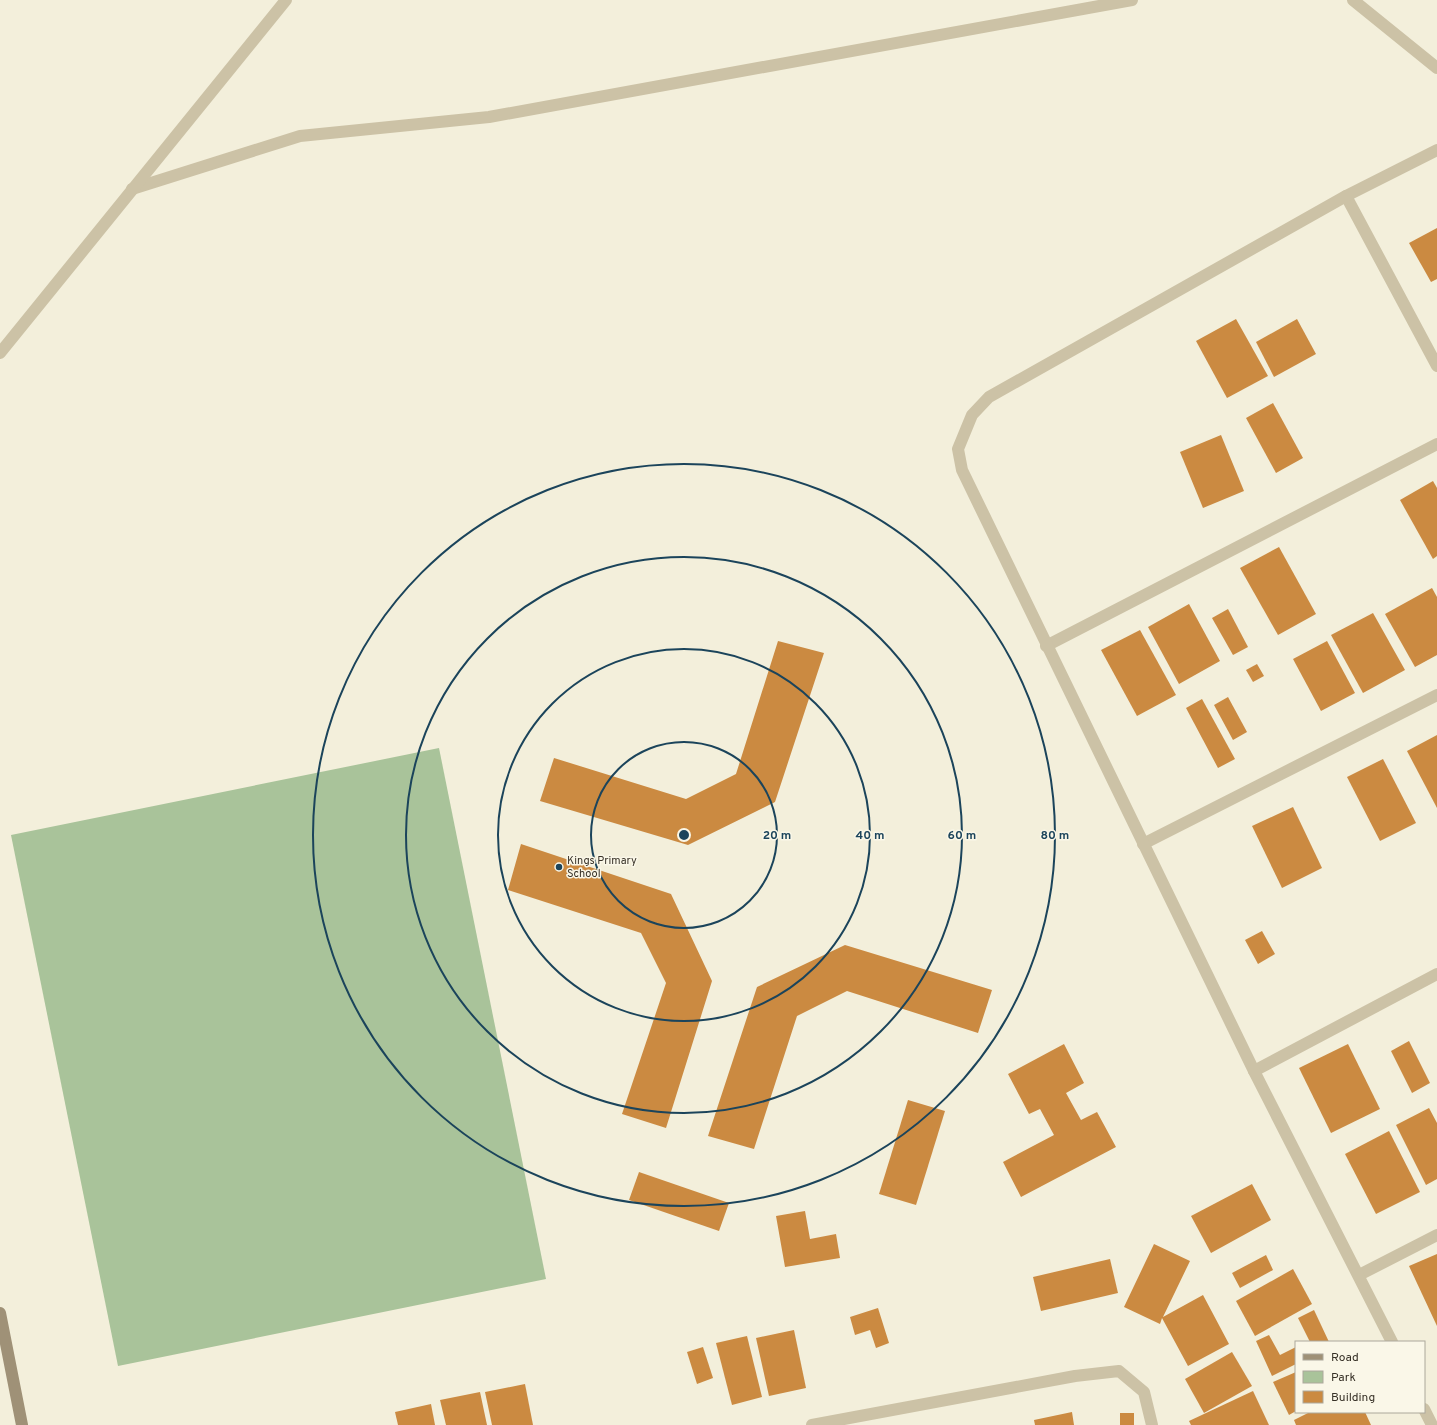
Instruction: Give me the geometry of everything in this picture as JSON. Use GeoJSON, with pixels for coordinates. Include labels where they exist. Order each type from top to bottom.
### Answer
{"type":"FeatureCollection","features":[{"type":"Feature","properties":{"kind":"street"},"geometry":{"type":"LineString","coordinates":[[0,352],[286,0]]}},
{"type":"Feature","properties":{"kind":"street"},"geometry":{"type":"LineString","coordinates":[[132,189],[300,136],[489,117],[1132,0]]}},
{"type":"Feature","properties":{"kind":"street"},"geometry":{"type":"LineString","coordinates":[[1353,0],[1437,68]]}},
{"type":"Feature","properties":{"kind":"street"},"geometry":{"type":"LineString","coordinates":[[1392,1341],[1254,1071],[1046,646],[962,470],[958,449],[972,415],[989,397],[1346,196],[1437,150]]}},
{"type":"Feature","properties":{"kind":"street"},"geometry":{"type":"LineString","coordinates":[[1346,196],[1437,366]]}},
{"type":"Feature","properties":{"kind":"street"},"geometry":{"type":"LineString","coordinates":[[1046,646],[1437,444]]}},
{"type":"Feature","properties":{"kind":"street"},"geometry":{"type":"LineString","coordinates":[[1143,844],[1437,695]]}},
{"type":"Feature","properties":{"kind":"street"},"geometry":{"type":"LineString","coordinates":[[1254,1071],[1437,974]]}},
{"type":"Feature","properties":{"kind":"street"},"geometry":{"type":"LineString","coordinates":[[1359,1275],[1437,1235]]}},
{"type":"Feature","properties":{"kind":"street"},"geometry":{"type":"LineString","coordinates":[[0,1313],[22,1425]]}},
{"type":"Feature","properties":{"kind":"street"},"geometry":{"type":"LineString","coordinates":[[812,1425],[1075,1376],[1119,1371],[1144,1392],[1152,1425]]}},
{"type":"Feature","properties":{"kind":"street"},"geometry":{"type":"LineString","coordinates":[[1425,1410],[1432,1425]]}},
{"type":"Feature","properties":{"kind":"green space"},"geometry":{"type":"Polygon","coordinates":[[[439,748],[546,1279],[118,1366],[11,835],[439,748]]]}},
{"type":"Feature","properties":{"kind":"building"},"geometry":{"type":"Polygon","coordinates":[[[1437,228],[1437,279],[1431,282],[1409,243],[1437,228]]]}},
{"type":"Feature","properties":{"kind":"building"},"geometry":{"type":"Polygon","coordinates":[[[1236,319],[1268,376],[1227,398],[1196,341],[1236,319]]]}},
{"type":"Feature","properties":{"kind":"building"},"geometry":{"type":"Polygon","coordinates":[[[1297,319],[1316,354],[1274,377],[1256,342],[1297,319]]]}},
{"type":"Feature","properties":{"kind":"building"},"geometry":{"type":"Polygon","coordinates":[[[1273,403],[1303,458],[1276,473],[1246,418],[1273,403]]]}},
{"type":"Feature","properties":{"kind":"building"},"geometry":{"type":"Polygon","coordinates":[[[1221,435],[1244,491],[1203,508],[1180,452],[1221,435]]]}},
{"type":"Feature","properties":{"kind":"building"},"geometry":{"type":"Polygon","coordinates":[[[1433,481],[1437,488],[1437,556],[1433,559],[1400,500],[1433,481]]]}},
{"type":"Feature","properties":{"kind":"building"},"geometry":{"type":"Polygon","coordinates":[[[1279,547],[1316,614],[1278,635],[1240,568],[1279,547]]]}},
{"type":"Feature","properties":{"kind":"building"},"geometry":{"type":"Polygon","coordinates":[[[1432,588],[1437,597],[1437,655],[1415,667],[1385,614],[1432,588]]]}},
{"type":"Feature","properties":{"kind":"building"},"geometry":{"type":"Polygon","coordinates":[[[1189,604],[1220,661],[1179,684],[1148,627],[1189,604]]]}},
{"type":"Feature","properties":{"kind":"building"},"geometry":{"type":"Polygon","coordinates":[[[1228,609],[1248,647],[1233,655],[1212,618],[1228,609]]]}},
{"type":"Feature","properties":{"kind":"building"},"geometry":{"type":"Polygon","coordinates":[[[1373,613],[1405,670],[1363,693],[1331,635],[1373,613]]]}},
{"type":"Feature","properties":{"kind":"building"},"geometry":{"type":"Polygon","coordinates":[[[1140,630],[1176,695],[1137,716],[1101,650],[1140,630]]]}},
{"type":"Feature","properties":{"kind":"building"},"geometry":{"type":"Polygon","coordinates":[[[778,641],[824,653],[775,802],[688,845],[540,801],[554,758],[686,799],[736,774],[778,641]]]}},
{"type":"Feature","properties":{"kind":"building"},"geometry":{"type":"Polygon","coordinates":[[[1327,641],[1355,693],[1321,711],[1293,659],[1327,641]]]}},
{"type":"Feature","properties":{"kind":"building"},"geometry":{"type":"Polygon","coordinates":[[[1257,664],[1264,676],[1253,682],[1246,670],[1257,664]]]}},
{"type":"Feature","properties":{"kind":"building"},"geometry":{"type":"Polygon","coordinates":[[[1228,697],[1247,732],[1233,740],[1214,705],[1228,697]]]}},
{"type":"Feature","properties":{"kind":"building"},"geometry":{"type":"Polygon","coordinates":[[[1202,699],[1235,759],[1218,768],[1186,708],[1202,699]]]}},
{"type":"Feature","properties":{"kind":"building"},"geometry":{"type":"Polygon","coordinates":[[[1437,735],[1437,808],[1407,751],[1437,735]]]}},
{"type":"Feature","properties":{"kind":"building"},"geometry":{"type":"Polygon","coordinates":[[[1383,759],[1416,823],[1380,841],[1347,777],[1383,759]]]}},
{"type":"Feature","properties":{"kind":"building"},"geometry":{"type":"Polygon","coordinates":[[[1293,807],[1322,868],[1282,888],[1252,826],[1293,807]]]}},
{"type":"Feature","properties":{"kind":"building"},"geometry":{"type":"Polygon","coordinates":[[[521,844],[671,894],[712,981],[666,1128],[622,1114],[666,983],[641,933],[508,890],[521,844]]]}},
{"type":"Feature","properties":{"kind":"building"},"geometry":{"type":"Polygon","coordinates":[[[1262,931],[1275,954],[1258,964],[1245,940],[1262,931]]]}},
{"type":"Feature","properties":{"kind":"building"},"geometry":{"type":"Polygon","coordinates":[[[845,945],[992,990],[978,1033],[847,991],[797,1016],[754,1149],[708,1136],[757,987],[845,945]]]}},
{"type":"Feature","properties":{"kind":"building"},"geometry":{"type":"Polygon","coordinates":[[[1409,1041],[1430,1083],[1412,1093],[1391,1051],[1409,1041]]]}},
{"type":"Feature","properties":{"kind":"building"},"geometry":{"type":"Polygon","coordinates":[[[1064,1044],[1084,1083],[1066,1093],[1081,1120],[1097,1112],[1116,1147],[1021,1197],[1003,1162],[1054,1135],[1040,1109],[1029,1114],[1008,1074],[1064,1044]]]}},
{"type":"Feature","properties":{"kind":"building"},"geometry":{"type":"Polygon","coordinates":[[[1348,1044],[1380,1109],[1331,1133],[1299,1068],[1348,1044]]]}},
{"type":"Feature","properties":{"kind":"building"},"geometry":{"type":"Polygon","coordinates":[[[908,1100],[945,1111],[916,1205],[879,1194],[908,1100]]]}},
{"type":"Feature","properties":{"kind":"building"},"geometry":{"type":"Polygon","coordinates":[[[1429,1108],[1437,1123],[1437,1179],[1426,1185],[1396,1125],[1429,1108]]]}},
{"type":"Feature","properties":{"kind":"building"},"geometry":{"type":"Polygon","coordinates":[[[1389,1131],[1420,1192],[1376,1214],[1345,1154],[1389,1131]]]}},
{"type":"Feature","properties":{"kind":"building"},"geometry":{"type":"Polygon","coordinates":[[[639,1172],[729,1203],[719,1231],[629,1200],[639,1172]]]}},
{"type":"Feature","properties":{"kind":"building"},"geometry":{"type":"Polygon","coordinates":[[[1252,1184],[1271,1220],[1211,1253],[1191,1216],[1252,1184]]]}},
{"type":"Feature","properties":{"kind":"building"},"geometry":{"type":"Polygon","coordinates":[[[805,1211],[810,1239],[836,1234],[840,1258],[785,1267],[776,1216],[805,1211]]]}},
{"type":"Feature","properties":{"kind":"building"},"geometry":{"type":"Polygon","coordinates":[[[1154,1244],[1190,1261],[1163,1317],[1203,1295],[1229,1344],[1188,1366],[1162,1318],[1160,1324],[1124,1307],[1154,1244]]]}},
{"type":"Feature","properties":{"kind":"building"},"geometry":{"type":"Polygon","coordinates":[[[1437,1254],[1437,1326],[1409,1266],[1437,1254]]]}},
{"type":"Feature","properties":{"kind":"building"},"geometry":{"type":"Polygon","coordinates":[[[1266,1255],[1273,1270],[1240,1288],[1232,1273],[1266,1255]]]}},
{"type":"Feature","properties":{"kind":"building"},"geometry":{"type":"Polygon","coordinates":[[[1110,1259],[1118,1293],[1041,1311],[1033,1277],[1110,1259]]]}},
{"type":"Feature","properties":{"kind":"building"},"geometry":{"type":"Polygon","coordinates":[[[1293,1269],[1312,1304],[1255,1336],[1236,1301],[1293,1269]]]}},
{"type":"Feature","properties":{"kind":"building"},"geometry":{"type":"Polygon","coordinates":[[[878,1308],[889,1343],[876,1348],[870,1330],[855,1335],[850,1317],[878,1308]]]}},
{"type":"Feature","properties":{"kind":"building"},"geometry":{"type":"Polygon","coordinates":[[[1314,1310],[1329,1341],[1310,1341],[1298,1318],[1314,1310]]]}},
{"type":"Feature","properties":{"kind":"building"},"geometry":{"type":"Polygon","coordinates":[[[794,1330],[806,1388],[769,1396],[756,1338],[794,1330]]]}},
{"type":"Feature","properties":{"kind":"building"},"geometry":{"type":"Polygon","coordinates":[[[1269,1335],[1280,1355],[1295,1348],[1295,1364],[1272,1376],[1256,1341],[1269,1335]]]}},
{"type":"Feature","properties":{"kind":"building"},"geometry":{"type":"Polygon","coordinates":[[[747,1336],[762,1397],[732,1405],[716,1343],[747,1336]]]}},
{"type":"Feature","properties":{"kind":"building"},"geometry":{"type":"Polygon","coordinates":[[[703,1347],[713,1378],[697,1384],[687,1352],[703,1347]]]}},
{"type":"Feature","properties":{"kind":"building"},"geometry":{"type":"Polygon","coordinates":[[[1232,1352],[1252,1386],[1204,1413],[1185,1379],[1232,1352]]]}},
{"type":"Feature","properties":{"kind":"building"},"geometry":{"type":"Polygon","coordinates":[[[1295,1372],[1295,1412],[1289,1415],[1273,1382],[1295,1372]]]}},
{"type":"Feature","properties":{"kind":"building"},"geometry":{"type":"Polygon","coordinates":[[[525,1384],[533,1425],[492,1425],[485,1392],[525,1384]]]}},
{"type":"Feature","properties":{"kind":"building"},"geometry":{"type":"Polygon","coordinates":[[[1253,1391],[1269,1425],[1191,1425],[1189,1421],[1253,1391]]]}},
{"type":"Feature","properties":{"kind":"building"},"geometry":{"type":"Polygon","coordinates":[[[480,1392],[487,1425],[446,1425],[440,1400],[480,1392]]]}},
{"type":"Feature","properties":{"kind":"building"},"geometry":{"type":"Polygon","coordinates":[[[431,1404],[435,1425],[398,1425],[395,1412],[431,1404]]]}},
{"type":"Feature","properties":{"kind":"building"},"geometry":{"type":"Polygon","coordinates":[[[1072,1412],[1074,1425],[1035,1425],[1034,1420],[1072,1412]]]}},
{"type":"Feature","properties":{"kind":"building"},"geometry":{"type":"Polygon","coordinates":[[[1120,1413],[1134,1413],[1134,1425],[1120,1425],[1120,1413]]]}},
{"type":"Feature","properties":{"kind":"building"},"geometry":{"type":"Polygon","coordinates":[[[1308,1413],[1365,1413],[1371,1425],[1296,1425],[1294,1420],[1308,1413]]]}},
{"type":"Feature","properties":{"kind":"place","name":"Kings Primary School"},"geometry":{"type":"Point","coordinates":[559,867]}}]}
